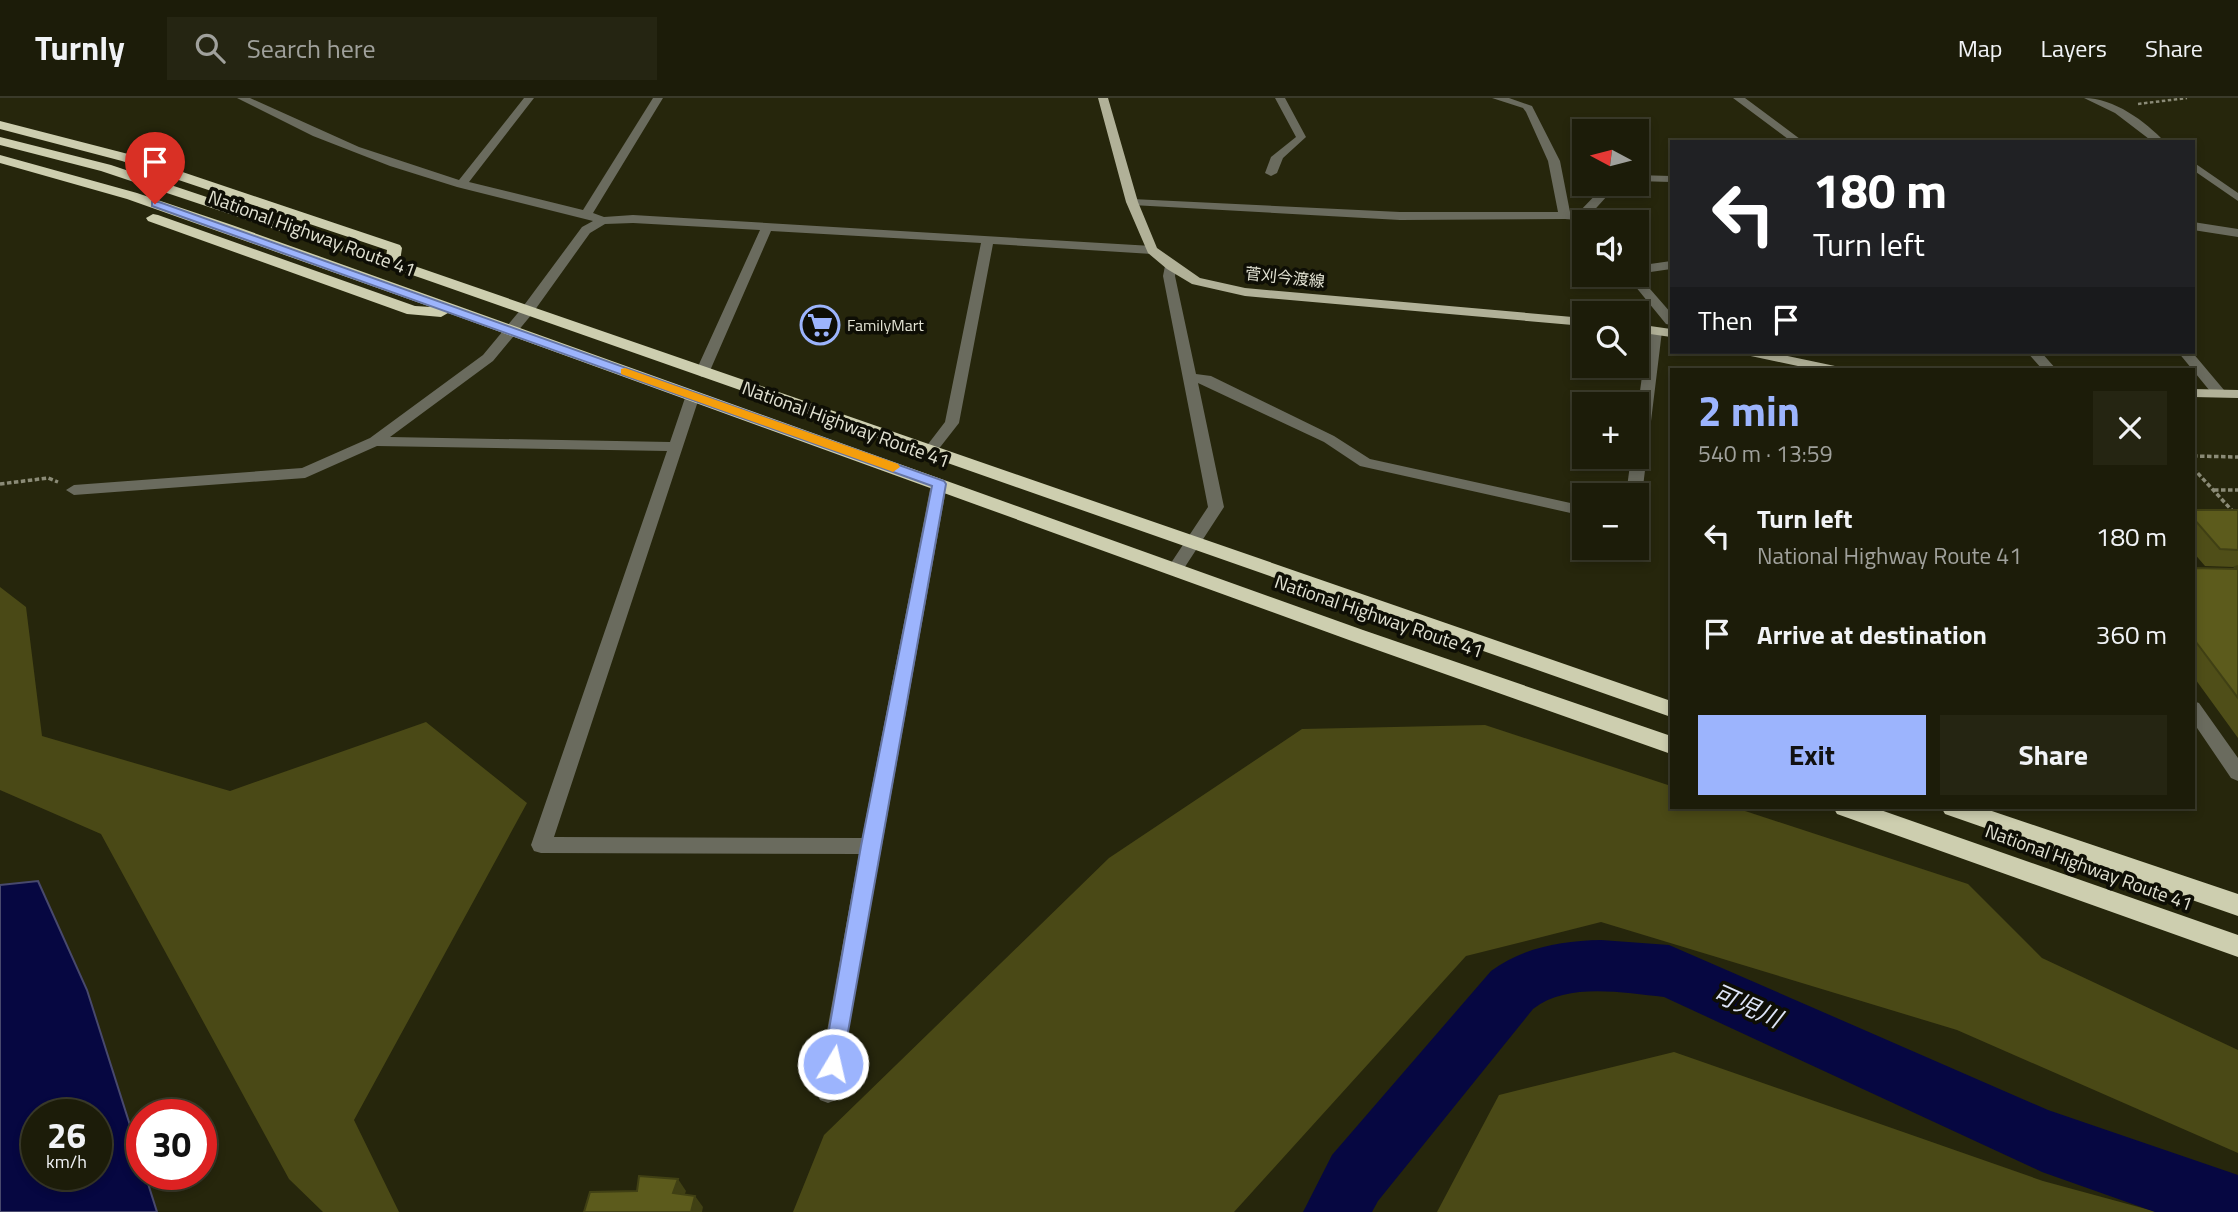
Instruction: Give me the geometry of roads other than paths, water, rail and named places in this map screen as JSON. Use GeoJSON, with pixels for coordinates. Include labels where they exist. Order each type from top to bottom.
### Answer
{"type":"FeatureCollection","features":[{"type":"Feature","properties":{"kind":"highway"},"geometry":{"type":"LineString","coordinates":[[0,125],[127,158],[384,244],[395,248],[392,264]]}},
{"type":"Feature","properties":{"kind":"highway","name":"National Highway Route 41"},"geometry":{"type":"LineString","coordinates":[[0,141],[106,168],[392,264],[1670,709]]}},
{"type":"Feature","properties":{"kind":"highway","name":"National Highway Route 41"},"geometry":{"type":"LineString","coordinates":[[0,159],[132,196],[1670,745]]}},
{"type":"Feature","properties":{"kind":"highway"},"geometry":{"type":"LineString","coordinates":[[0,174],[67,188],[413,312],[461,312]]}},
{"type":"Feature","properties":{"kind":"highway","name":"National Highway Route 41"},"geometry":{"type":"LineString","coordinates":[[1851,809],[2238,946]]}},
{"type":"Feature","properties":{"kind":"highway","name":"National Highway Route 41"},"geometry":{"type":"LineString","coordinates":[[1959,809],[2238,905]]}},
{"type":"Feature","properties":{"kind":"main road","name":"菅刈今渡線"},"geometry":{"type":"LineString","coordinates":[[1103,98],[1132,202],[1152,250],[1171,266],[1196,281],[1245,292],[1572,321]]}},
{"type":"Feature","properties":{"kind":"main road"},"geometry":{"type":"LineString","coordinates":[[1649,330],[1670,333]]}},
{"type":"Feature","properties":{"kind":"main road"},"geometry":{"type":"LineString","coordinates":[[1760,354],[1825,368]]}},
{"type":"Feature","properties":{"kind":"main road"},"geometry":{"type":"LineString","coordinates":[[2195,393],[2238,394]]}},
{"type":"Feature","properties":{"kind":"street"},"geometry":{"type":"LineString","coordinates":[[242,98],[334,141],[461,185],[586,214],[602,221]]}},
{"type":"Feature","properties":{"kind":"street"},"geometry":{"type":"LineString","coordinates":[[461,185],[529,98]]}},
{"type":"Feature","properties":{"kind":"street"},"geometry":{"type":"LineString","coordinates":[[586,214],[658,98]]}},
{"type":"Feature","properties":{"kind":"street"},"geometry":{"type":"LineString","coordinates":[[1271,173],[1272,162],[1283,150],[1300,141],[1301,137],[1280,98]]}},
{"type":"Feature","properties":{"kind":"street"},"geometry":{"type":"LineString","coordinates":[[1497,98],[1527,106],[1531,112],[1554,161],[1565,215]]}},
{"type":"Feature","properties":{"kind":"street"},"geometry":{"type":"LineString","coordinates":[[1738,98],[1796,140]]}},
{"type":"Feature","properties":{"kind":"street"},"geometry":{"type":"LineString","coordinates":[[2089,98],[2119,111],[2158,140]]}},
{"type":"Feature","properties":{"kind":"street"},"geometry":{"type":"LineString","coordinates":[[2195,166],[2238,198]]}},
{"type":"Feature","properties":{"kind":"street"},"geometry":{"type":"LineString","coordinates":[[1649,178],[1670,179]]}},
{"type":"Feature","properties":{"kind":"street"},"geometry":{"type":"LineString","coordinates":[[1591,210],[1602,196]]}},
{"type":"Feature","properties":{"kind":"street"},"geometry":{"type":"LineString","coordinates":[[1132,202],[1399,216],[1572,217]]}},
{"type":"Feature","properties":{"kind":"street"},"geometry":{"type":"LineString","coordinates":[[74,490],[305,472],[376,441],[488,358],[527,311],[586,230],[602,221],[633,219],[1152,250]]}},
{"type":"Feature","properties":{"kind":"street"},"geometry":{"type":"LineString","coordinates":[[2195,226],[2238,233]]}},
{"type":"Feature","properties":{"kind":"street"},"geometry":{"type":"LineString","coordinates":[[702,373],[767,227]]}},
{"type":"Feature","properties":{"kind":"street"},"geometry":{"type":"LineString","coordinates":[[929,452],[952,423],[988,240]]}},
{"type":"Feature","properties":{"kind":"street"},"geometry":{"type":"LineString","coordinates":[[1649,268],[1670,265]]}},
{"type":"Feature","properties":{"kind":"street"},"geometry":{"type":"LineString","coordinates":[[1171,266],[1169,276],[1216,507],[1175,569]]}},
{"type":"Feature","properties":{"kind":"street"},"geometry":{"type":"LineString","coordinates":[[1642,287],[1670,320]]}},
{"type":"Feature","properties":{"kind":"street"},"geometry":{"type":"LineString","coordinates":[[1636,483],[1655,331]]}},
{"type":"Feature","properties":{"kind":"street"},"geometry":{"type":"LineString","coordinates":[[2036,354],[2048,368]]}},
{"type":"Feature","properties":{"kind":"street"},"geometry":{"type":"LineString","coordinates":[[2187,354],[2219,393]]}},
{"type":"Feature","properties":{"kind":"street"},"geometry":{"type":"LineString","coordinates":[[1190,378],[1206,379],[1329,439],[1365,463],[1572,508]]}},
{"type":"Feature","properties":{"kind":"street"},"geometry":{"type":"LineString","coordinates":[[692,395],[541,845],[870,846]]}},
{"type":"Feature","properties":{"kind":"street"},"geometry":{"type":"LineString","coordinates":[[376,441],[675,447]]}},
{"type":"Feature","properties":{"kind":"street"},"geometry":{"type":"LineString","coordinates":[[828,1091],[870,846],[939,484]]}},
{"type":"Feature","properties":{"kind":"street"},"geometry":{"type":"LineString","coordinates":[[2195,711],[2238,773]]}},
{"type":"Feature","properties":{"kind":"waterway","name":"可児川"},"geometry":{"type":"LineString","coordinates":[[1336,1212],[1355,1178],[1512,990],[1532,976],[1565,968],[1583,967],[1669,971],[2042,1140],[2238,1208]]}},
{"type":"Feature","properties":{"kind":"place","name":"FamilyMart"},"geometry":{"type":"Point","coordinates":[820,325]}}]}
